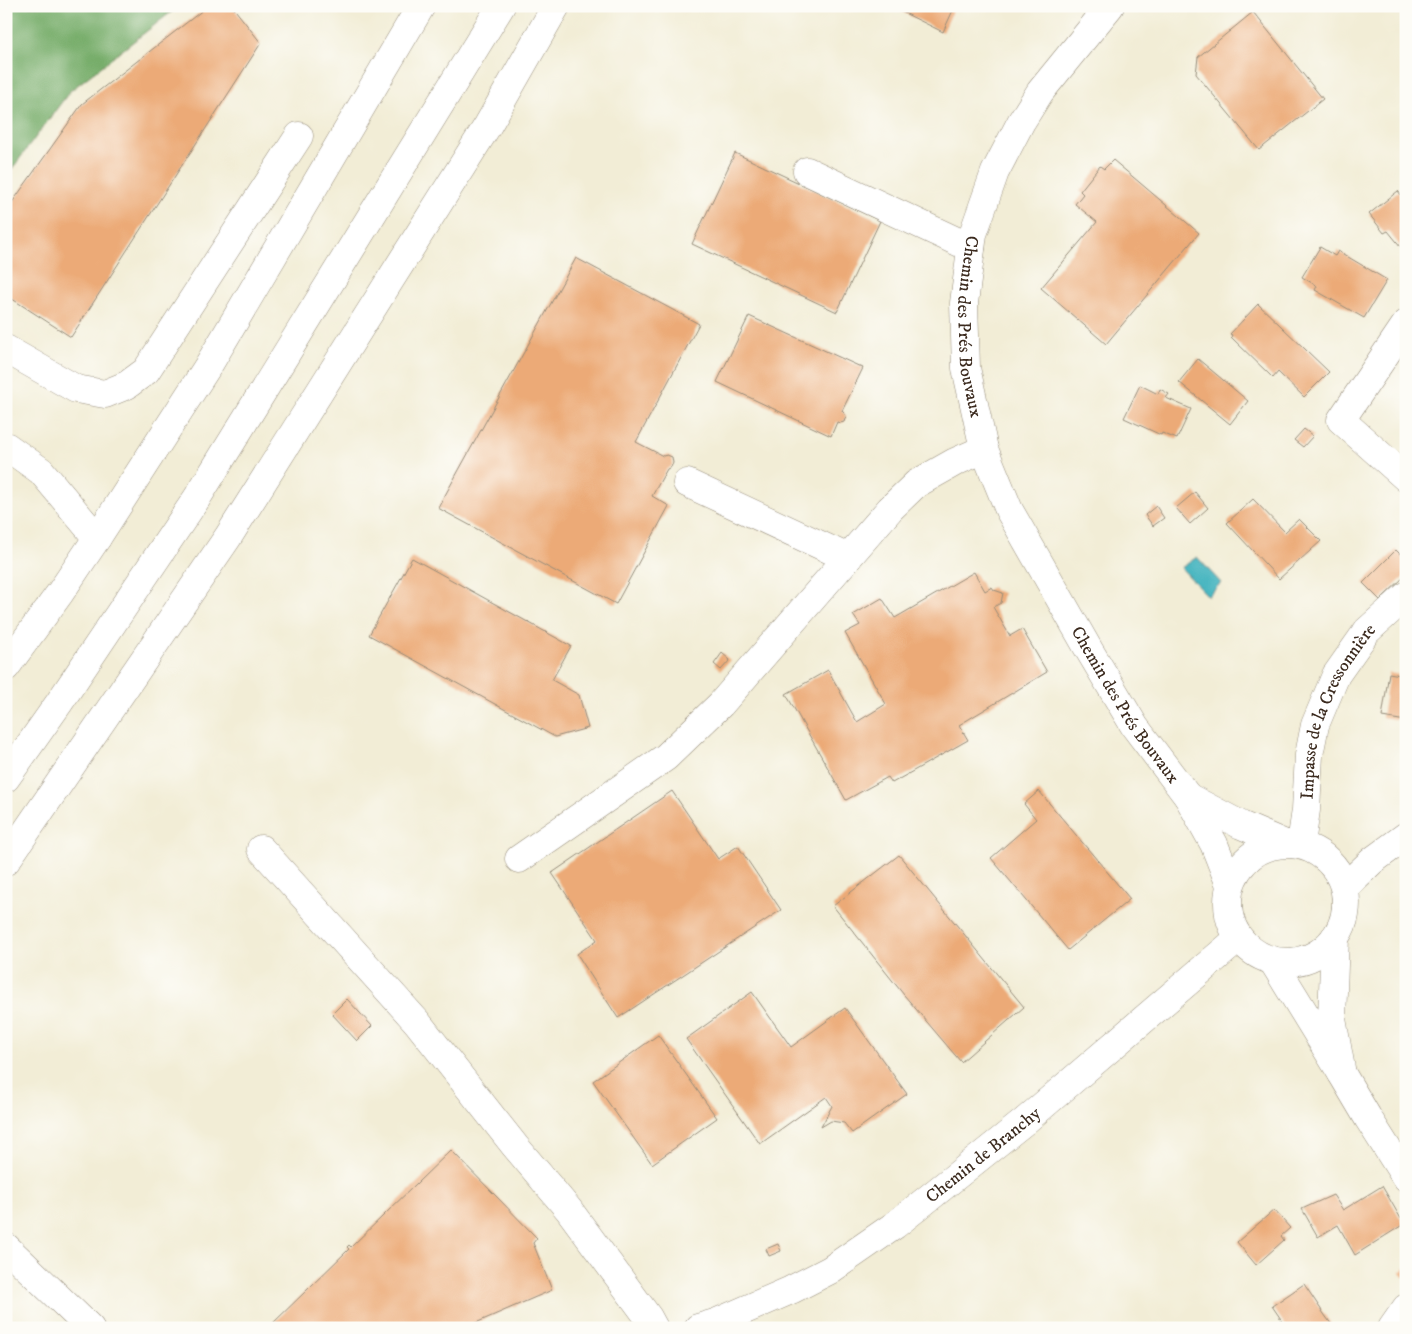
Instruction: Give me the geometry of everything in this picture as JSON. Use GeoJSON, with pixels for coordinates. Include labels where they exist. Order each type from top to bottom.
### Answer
{"type":"FeatureCollection","features":[{"type":"Feature","properties":{"kind":"main road"},"geometry":{"type":"LineString","coordinates":[[6,667],[98,538],[208,366],[421,6]]}},
{"type":"Feature","properties":{"kind":"main road"},"geometry":{"type":"LineString","coordinates":[[6,778],[59,703],[197,498],[500,6]]}},
{"type":"Feature","properties":{"kind":"main road"},"geometry":{"type":"LineString","coordinates":[[6,861],[228,537],[488,125],[556,6]]}},
{"type":"Feature","properties":{"kind":"main road","name":"Chemin des Prés Bouvaux"},"geometry":{"type":"LineString","coordinates":[[1110,6],[1040,92],[1021,122],[994,172],[973,234],[964,303],[966,368],[984,449],[1009,510],[1092,656],[1135,727],[1188,797],[1214,844],[1230,885]]}},
{"type":"Feature","properties":{"kind":"main road"},"geometry":{"type":"LineString","coordinates":[[6,349],[76,390],[105,394],[127,385],[146,370],[298,136]]}},
{"type":"Feature","properties":{"kind":"main road"},"geometry":{"type":"LineString","coordinates":[[807,171],[971,248]]}},
{"type":"Feature","properties":{"kind":"main road"},"geometry":{"type":"LineString","coordinates":[[1406,324],[1341,420],[1406,478]]}},
{"type":"Feature","properties":{"kind":"main road"},"geometry":{"type":"LineString","coordinates":[[6,446],[41,471],[98,538]]}},
{"type":"Feature","properties":{"kind":"main road"},"geometry":{"type":"LineString","coordinates":[[519,859],[666,757],[722,704],[890,508],[916,484],[955,462],[984,449]]}},
{"type":"Feature","properties":{"kind":"main road"},"geometry":{"type":"LineString","coordinates":[[687,483],[848,558]]}},
{"type":"Feature","properties":{"kind":"main road","name":"Impasse de la Cressonnière"},"geometry":{"type":"LineString","coordinates":[[1292,844],[1306,810],[1309,755],[1315,726],[1332,683],[1367,631],[1406,596]]}},
{"type":"Feature","properties":{"kind":"main road","name":"Chemin des Prés Bouvaux"},"geometry":{"type":"LineString","coordinates":[[1188,797],[1241,825],[1292,844]]}},
{"type":"Feature","properties":{"kind":"main road"},"geometry":{"type":"LineString","coordinates":[[1345,887],[1372,861],[1406,836]]}},
{"type":"Feature","properties":{"kind":"main road"},"geometry":{"type":"LineString","coordinates":[[1277,843],[1292,844],[1316,850],[1339,872],[1345,887],[1347,902],[1345,917],[1340,930],[1331,943],[1319,953],[1306,959],[1291,962],[1276,961],[1262,957],[1249,949],[1238,938],[1230,921],[1227,903],[1230,885],[1240,866],[1255,852],[1277,843]]}},
{"type":"Feature","properties":{"kind":"main road"},"geometry":{"type":"LineString","coordinates":[[261,849],[417,1022],[515,1146],[569,1210],[648,1316],[654,1328]]}},
{"type":"Feature","properties":{"kind":"main road"},"geometry":{"type":"LineString","coordinates":[[1335,937],[1332,1019],[1342,1074]]}},
{"type":"Feature","properties":{"kind":"main road","name":"Chemin de Branchy"},"geometry":{"type":"LineString","coordinates":[[711,1326],[830,1270],[895,1225],[1025,1121],[1238,938]]}},
{"type":"Feature","properties":{"kind":"main road"},"geometry":{"type":"LineString","coordinates":[[1272,960],[1406,1178]]}},
{"type":"Feature","properties":{"kind":"main road"},"geometry":{"type":"LineString","coordinates":[[6,1247],[90,1328]]}},
{"type":"Feature","properties":{"kind":"main road"},"geometry":{"type":"LineString","coordinates":[[1392,1328],[1406,1308]]}},
{"type":"Feature","properties":{"kind":"green space"},"geometry":{"type":"Polygon","coordinates":[[[6,6],[179,6],[70,91],[6,177],[6,6]]]}},
{"type":"Feature","properties":{"kind":"water"},"geometry":{"type":"Polygon","coordinates":[[[1197,557],[1221,583],[1208,596],[1181,568],[1197,557]]]}},
{"type":"Feature","properties":{"kind":"building"},"geometry":{"type":"Polygon","coordinates":[[[208,6],[232,6],[261,43],[71,337],[6,295],[6,211],[82,104],[208,6]]]}},
{"type":"Feature","properties":{"kind":"building"},"geometry":{"type":"Polygon","coordinates":[[[890,6],[955,6],[943,32],[890,6]]]}},
{"type":"Feature","properties":{"kind":"building"},"geometry":{"type":"Polygon","coordinates":[[[1253,12],[1323,99],[1259,150],[1196,74],[1198,57],[1253,12]]]}},
{"type":"Feature","properties":{"kind":"building"},"geometry":{"type":"Polygon","coordinates":[[[735,153],[880,221],[837,312],[692,244],[735,153]]]}},
{"type":"Feature","properties":{"kind":"building"},"geometry":{"type":"Polygon","coordinates":[[[1113,160],[1199,233],[1106,344],[1041,288],[1097,222],[1075,204],[1083,194],[1080,191],[1100,166],[1104,169],[1113,160]]]}},
{"type":"Feature","properties":{"kind":"building"},"geometry":{"type":"Polygon","coordinates":[[[1398,191],[1406,201],[1406,244],[1401,247],[1388,231],[1384,233],[1369,214],[1398,191]]]}},
{"type":"Feature","properties":{"kind":"building"},"geometry":{"type":"Polygon","coordinates":[[[1320,247],[1335,256],[1338,251],[1387,280],[1364,318],[1315,290],[1317,286],[1302,277],[1320,247]]]}},
{"type":"Feature","properties":{"kind":"building"},"geometry":{"type":"Polygon","coordinates":[[[576,258],[699,324],[636,442],[663,456],[672,457],[673,463],[671,467],[667,469],[652,496],[669,506],[616,604],[438,508],[576,258]]]}},
{"type":"Feature","properties":{"kind":"building"},"geometry":{"type":"Polygon","coordinates":[[[1258,304],[1329,372],[1304,397],[1278,372],[1273,378],[1231,337],[1232,335],[1230,334],[1258,304]]]}},
{"type":"Feature","properties":{"kind":"building"},"geometry":{"type":"Polygon","coordinates":[[[749,316],[863,368],[842,411],[846,416],[844,422],[837,422],[831,436],[717,382],[749,316]]]}},
{"type":"Feature","properties":{"kind":"building"},"geometry":{"type":"Polygon","coordinates":[[[1198,359],[1248,401],[1230,424],[1179,382],[1198,359]]]}},
{"type":"Feature","properties":{"kind":"building"},"geometry":{"type":"Polygon","coordinates":[[[1140,385],[1158,394],[1160,389],[1169,394],[1166,398],[1191,409],[1177,439],[1162,433],[1161,435],[1124,418],[1140,385]]]}},
{"type":"Feature","properties":{"kind":"building"},"geometry":{"type":"Polygon","coordinates":[[[1304,429],[1313,436],[1303,447],[1294,440],[1304,429]]]}},
{"type":"Feature","properties":{"kind":"building"},"geometry":{"type":"Polygon","coordinates":[[[1195,492],[1208,508],[1190,524],[1176,508],[1195,492]]]}},
{"type":"Feature","properties":{"kind":"building"},"geometry":{"type":"Polygon","coordinates":[[[1253,499],[1285,532],[1299,519],[1321,541],[1279,579],[1227,523],[1253,499]]]}},
{"type":"Feature","properties":{"kind":"building"},"geometry":{"type":"Polygon","coordinates":[[[1156,506],[1164,518],[1153,526],[1145,515],[1156,506]]]}},
{"type":"Feature","properties":{"kind":"building"},"geometry":{"type":"Polygon","coordinates":[[[1396,550],[1406,560],[1406,575],[1380,600],[1363,583],[1396,550]]]}},
{"type":"Feature","properties":{"kind":"building"},"geometry":{"type":"Polygon","coordinates":[[[412,558],[571,646],[552,680],[579,695],[588,728],[555,737],[369,635],[412,558]]]}},
{"type":"Feature","properties":{"kind":"building"},"geometry":{"type":"Polygon","coordinates":[[[974,572],[985,591],[992,587],[994,590],[1003,593],[1001,603],[993,607],[1010,636],[1022,629],[1047,672],[959,725],[968,740],[892,783],[888,777],[846,800],[786,694],[828,670],[857,722],[886,704],[845,633],[860,625],[853,615],[882,598],[895,618],[974,572]]]}},
{"type":"Feature","properties":{"kind":"building"},"geometry":{"type":"Polygon","coordinates":[[[722,653],[730,660],[721,670],[714,664],[722,653]]]}},
{"type":"Feature","properties":{"kind":"building"},"geometry":{"type":"Polygon","coordinates":[[[1389,673],[1406,676],[1406,721],[1382,717],[1389,673]]]}},
{"type":"Feature","properties":{"kind":"building"},"geometry":{"type":"Polygon","coordinates":[[[672,791],[718,859],[738,846],[781,910],[618,1018],[577,954],[597,940],[552,873],[672,791]]]}},
{"type":"Feature","properties":{"kind":"building"},"geometry":{"type":"Polygon","coordinates":[[[1039,791],[1130,899],[1068,950],[991,858],[1036,819],[1024,804],[1039,791]]]}},
{"type":"Feature","properties":{"kind":"building"},"geometry":{"type":"Polygon","coordinates":[[[899,855],[1024,1007],[961,1062],[904,995],[833,906],[899,855]]]}},
{"type":"Feature","properties":{"kind":"building"},"geometry":{"type":"Polygon","coordinates":[[[752,992],[791,1047],[845,1008],[907,1094],[852,1133],[844,1123],[831,1121],[821,1127],[832,1106],[826,1097],[760,1144],[686,1039],[752,992]]]}},
{"type":"Feature","properties":{"kind":"building"},"geometry":{"type":"Polygon","coordinates":[[[347,999],[372,1026],[357,1041],[332,1014],[347,999]]]}},
{"type":"Feature","properties":{"kind":"building"},"geometry":{"type":"Polygon","coordinates":[[[658,1035],[717,1118],[652,1164],[593,1081],[658,1035]]]}},
{"type":"Feature","properties":{"kind":"building"},"geometry":{"type":"Polygon","coordinates":[[[451,1150],[537,1238],[533,1243],[552,1290],[464,1328],[452,1328],[450,1325],[447,1328],[268,1328],[349,1249],[347,1247],[349,1245],[351,1247],[451,1150]]]}},
{"type":"Feature","properties":{"kind":"building"},"geometry":{"type":"Polygon","coordinates":[[[1382,1186],[1404,1224],[1355,1255],[1338,1225],[1318,1237],[1302,1209],[1333,1195],[1343,1210],[1382,1186]]]}},
{"type":"Feature","properties":{"kind":"building"},"geometry":{"type":"Polygon","coordinates":[[[1274,1210],[1290,1228],[1281,1236],[1284,1240],[1256,1265],[1237,1242],[1274,1210]]]}},
{"type":"Feature","properties":{"kind":"building"},"geometry":{"type":"Polygon","coordinates":[[[778,1244],[781,1251],[769,1256],[766,1249],[778,1244]]]}},
{"type":"Feature","properties":{"kind":"building"},"geometry":{"type":"Polygon","coordinates":[[[1406,1268],[1406,1279],[1400,1272],[1406,1268]]]}},
{"type":"Feature","properties":{"kind":"building"},"geometry":{"type":"Polygon","coordinates":[[[1304,1284],[1334,1328],[1287,1328],[1272,1306],[1304,1284]]]}}]}
